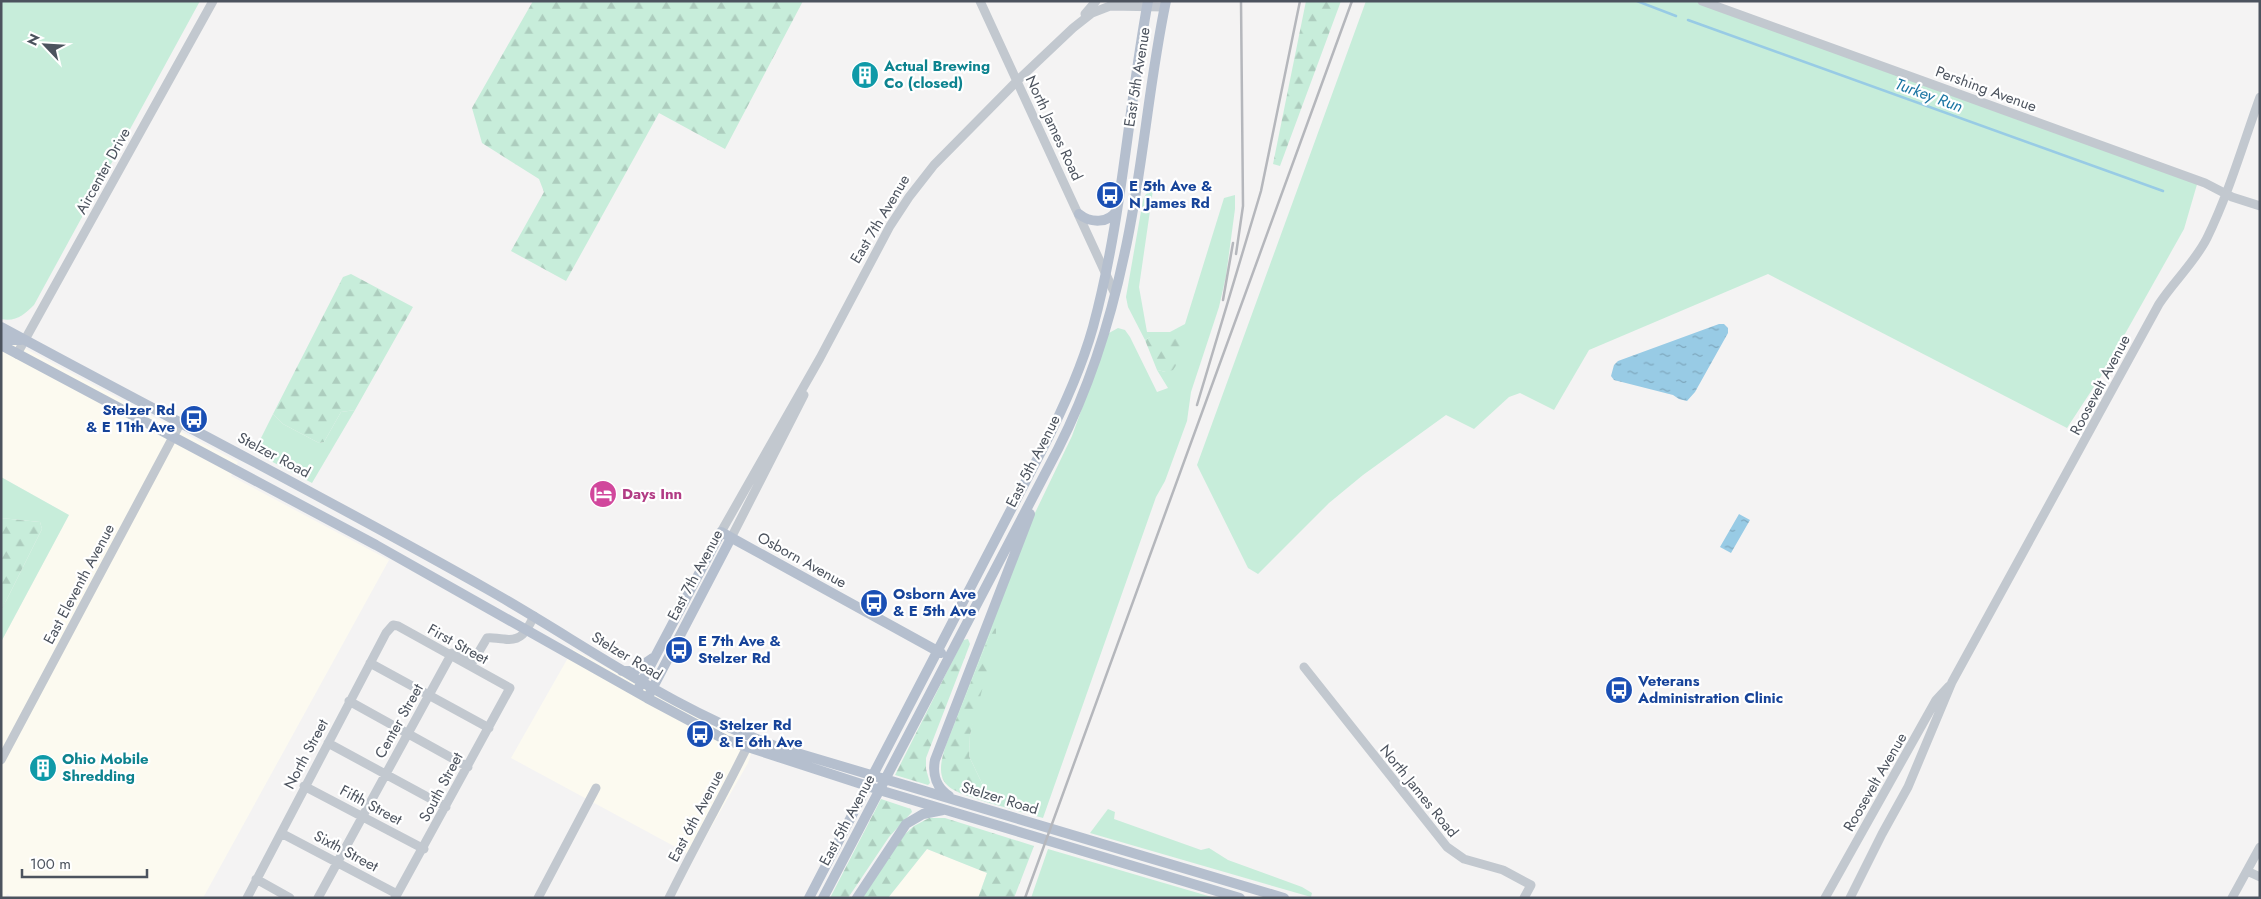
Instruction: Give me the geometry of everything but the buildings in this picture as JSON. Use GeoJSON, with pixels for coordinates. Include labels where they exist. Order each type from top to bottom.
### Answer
{"type":"FeatureCollection","features":[{"type":"Feature","properties":{"kind":"main road","name":"East 5th Avenue"},"geometry":{"type":"LineString","coordinates":[[809,898],[1058,420],[1093,328],[1106,273],[1117,210],[1148,4]]}},
{"type":"Feature","properties":{"kind":"main road","name":"East 5th Avenue"},"geometry":{"type":"LineString","coordinates":[[823,898],[1058,449],[1076,409],[1097,354],[1115,294],[1134,205],[1151,80],[1165,4]]}},
{"type":"Feature","properties":{"kind":"main road"},"geometry":{"type":"LineString","coordinates":[[1079,214],[1091,220],[1100,220],[1111,217],[1117,210]]}},
{"type":"Feature","properties":{"kind":"main road","name":"Stelzer Road"},"geometry":{"type":"LineString","coordinates":[[1,327],[353,514],[534,616],[617,669],[639,688]]}},
{"type":"Feature","properties":{"kind":"main road"},"geometry":{"type":"LineString","coordinates":[[1,336],[9,340],[25,340]]}},
{"type":"Feature","properties":{"kind":"main road","name":"Stelzer Road"},"geometry":{"type":"LineString","coordinates":[[1,345],[376,545],[526,631],[650,694],[714,734],[747,747],[886,792],[1240,898]]}},
{"type":"Feature","properties":{"kind":"main road"},"geometry":{"type":"LineString","coordinates":[[960,802],[940,788],[935,775],[934,760],[1017,545],[1058,449]]}},
{"type":"Feature","properties":{"kind":"main road","name":"Osborn Avenue"},"geometry":{"type":"LineString","coordinates":[[721,532],[948,657]]}},
{"type":"Feature","properties":{"kind":"main road","name":"East 7th Avenue"},"geometry":{"type":"LineString","coordinates":[[639,688],[721,532]]}},
{"type":"Feature","properties":{"kind":"main road","name":"East 7th Avenue"},"geometry":{"type":"LineString","coordinates":[[650,694],[731,538]]}},
{"type":"Feature","properties":{"kind":"main road"},"geometry":{"type":"LineString","coordinates":[[617,669],[628,672],[638,669],[652,659],[664,641]]}},
{"type":"Feature","properties":{"kind":"main road","name":"Stelzer Road"},"geometry":{"type":"LineString","coordinates":[[650,694],[752,738],[892,782],[1284,898]]}},
{"type":"Feature","properties":{"kind":"main road"},"geometry":{"type":"LineString","coordinates":[[857,898],[906,824],[924,814],[946,810]]}},
{"type":"Feature","properties":{"kind":"street","name":"Aircenter Drive"},"geometry":{"type":"LineString","coordinates":[[17,354],[213,1]]}},
{"type":"Feature","properties":{"kind":"street","name":"North James Road"},"geometry":{"type":"LineString","coordinates":[[980,1],[1115,294]]}},
{"type":"Feature","properties":{"kind":"street","name":"East 7th Avenue"},"geometry":{"type":"LineString","coordinates":[[1073,28],[1096,1]]}},
{"type":"Feature","properties":{"kind":"street","name":"Pershing Avenue"},"geometry":{"type":"LineString","coordinates":[[1702,1],[2205,183],[2225,194],[2260,206]]}},
{"type":"Feature","properties":{"kind":"street","name":"East 7th Avenue"},"geometry":{"type":"LineString","coordinates":[[721,532],[820,358],[878,248],[909,197],[947,150],[1073,28],[1092,13],[1105,7],[1165,4]]}},
{"type":"Feature","properties":{"kind":"street","name":"Roosevelt Avenue"},"geometry":{"type":"LineString","coordinates":[[1850,898],[1908,787],[1952,682],[2159,304],[2207,239],[2260,97]]}},
{"type":"Feature","properties":{"kind":"street","name":"East 7th Avenue"},"geometry":{"type":"LineString","coordinates":[[731,538],[809,384],[820,358]]}},
{"type":"Feature","properties":{"kind":"street","name":"East Eleventh Avenue"},"geometry":{"type":"LineString","coordinates":[[1,760],[180,422]]}},
{"type":"Feature","properties":{"kind":"street"},"geometry":{"type":"LineString","coordinates":[[451,655],[455,652],[474,660],[487,638],[518,639],[526,631],[534,616]]}},
{"type":"Feature","properties":{"kind":"street","name":"First Street"},"geometry":{"type":"LineString","coordinates":[[393,625],[510,688]]}},
{"type":"Feature","properties":{"kind":"street","name":"North Street"},"geometry":{"type":"LineString","coordinates":[[246,898],[282,833],[304,786],[349,701],[386,633],[393,625]]}},
{"type":"Feature","properties":{"kind":"street","name":"Center Street"},"geometry":{"type":"LineString","coordinates":[[318,898],[451,655]]}},
{"type":"Feature","properties":{"kind":"street"},"geometry":{"type":"LineString","coordinates":[[370,664],[488,728]]}},
{"type":"Feature","properties":{"kind":"street","name":"North James Road"},"geometry":{"type":"LineString","coordinates":[[1304,668],[1447,847],[1464,859],[1502,870],[1531,885],[1524,898]]}},
{"type":"Feature","properties":{"kind":"street","name":"Roosevelt Avenue"},"geometry":{"type":"LineString","coordinates":[[1825,898],[1936,700],[1952,682]]}},
{"type":"Feature","properties":{"kind":"street","name":"South Street"},"geometry":{"type":"LineString","coordinates":[[396,896],[424,849],[510,688]]}},
{"type":"Feature","properties":{"kind":"street"},"geometry":{"type":"LineString","coordinates":[[349,701],[468,767]]}},
{"type":"Feature","properties":{"kind":"street"},"geometry":{"type":"LineString","coordinates":[[328,743],[446,807]]}},
{"type":"Feature","properties":{"kind":"street","name":"East 6th Avenue"},"geometry":{"type":"LineString","coordinates":[[669,898],[697,840],[726,790],[747,747]]}},
{"type":"Feature","properties":{"kind":"street","name":"Fifth Street"},"geometry":{"type":"LineString","coordinates":[[304,786],[424,849]]}},
{"type":"Feature","properties":{"kind":"street"},"geometry":{"type":"LineString","coordinates":[[538,898],[596,788]]}},
{"type":"Feature","properties":{"kind":"street","name":"Sixth Street"},"geometry":{"type":"LineString","coordinates":[[282,833],[396,896]]}},
{"type":"Feature","properties":{"kind":"street"},"geometry":{"type":"LineString","coordinates":[[2232,898],[2260,847]]}},
{"type":"Feature","properties":{"kind":"street"},"geometry":{"type":"LineString","coordinates":[[2247,871],[2260,877]]}},
{"type":"Feature","properties":{"kind":"street"},"geometry":{"type":"LineString","coordinates":[[256,879],[290,898]]}},
{"type":"Feature","properties":{"kind":"shaded area"},"geometry":{"type":"Polygon","coordinates":[[[9,340],[238,462],[231,476],[389,560],[203,898],[14,898],[7,894],[5,898],[1,898],[1,642],[69,515],[1,477],[1,354],[9,340]]]}},
{"type":"Feature","properties":{"kind":"shaded area"},"geometry":{"type":"Polygon","coordinates":[[[573,649],[722,731],[754,745],[748,763],[694,857],[511,758],[573,649]]]}},
{"type":"Feature","properties":{"kind":"shaded area"},"geometry":{"type":"Polygon","coordinates":[[[927,849],[987,873],[978,898],[888,898],[927,849]]]}},
{"type":"Feature","properties":{"kind":"green space"},"geometry":{"type":"Polygon","coordinates":[[[1,1],[200,1],[34,305],[19,317],[6,320],[1,319],[1,1]]]}},
{"type":"Feature","properties":{"kind":"green space"},"geometry":{"type":"Polygon","coordinates":[[[533,1],[803,1],[725,149],[659,113],[566,281],[511,251],[544,192],[539,179],[482,143],[472,108],[533,1]]]}},
{"type":"Feature","properties":{"kind":"green space"},"geometry":{"type":"Polygon","coordinates":[[[1306,1],[1341,1],[1280,166],[1273,164],[1306,1]]]}},
{"type":"Feature","properties":{"kind":"green space"},"geometry":{"type":"Polygon","coordinates":[[[1366,1],[1702,1],[2198,181],[2184,229],[2103,373],[2067,428],[1768,274],[1589,350],[1554,410],[1520,393],[1509,397],[1474,429],[1446,415],[1363,475],[1329,503],[1258,574],[1248,568],[1197,465],[1366,1]]]}},
{"type":"Feature","properties":{"kind":"green space"},"geometry":{"type":"Polygon","coordinates":[[[1153,190],[1139,287],[1147,332],[1170,332],[1185,324],[1224,198],[1235,195],[1235,209],[1226,276],[1219,307],[1191,392],[1187,421],[1165,481],[1156,497],[1043,818],[986,802],[988,796],[969,756],[970,735],[993,626],[946,745],[1021,542],[1072,436],[1109,333],[1118,328],[1125,330],[1157,392],[1168,388],[1157,370],[1166,372],[1150,337],[1145,340],[1128,307],[1126,297],[1143,200],[1146,194],[1153,190]]]}},
{"type":"Feature","properties":{"kind":"green space"},"geometry":{"type":"Polygon","coordinates":[[[351,274],[413,307],[355,410],[341,412],[324,442],[319,443],[283,424],[273,414],[343,277],[351,274]]]}},
{"type":"Feature","properties":{"kind":"green space"},"geometry":{"type":"Polygon","coordinates":[[[1178,336],[1184,338],[1188,344],[1185,352],[1173,370],[1166,372],[1157,370],[1145,340],[1150,337],[1178,336]]]}},
{"type":"Feature","properties":{"kind":"green space"},"geometry":{"type":"Polygon","coordinates":[[[355,410],[312,483],[254,452],[273,414],[283,424],[319,443],[324,442],[341,412],[355,410]]]}},
{"type":"Feature","properties":{"kind":"green space"},"geometry":{"type":"Polygon","coordinates":[[[1,477],[69,515],[1,642],[1,611],[42,529],[40,522],[1,518],[1,477]]]}},
{"type":"Feature","properties":{"kind":"green space"},"geometry":{"type":"Polygon","coordinates":[[[1,518],[40,522],[42,529],[1,611],[1,518]]]}},
{"type":"Feature","properties":{"kind":"green space"},"geometry":{"type":"Polygon","coordinates":[[[993,626],[996,629],[996,638],[970,735],[969,756],[988,796],[986,802],[954,790],[943,779],[941,770],[946,745],[993,626]]]}},
{"type":"Feature","properties":{"kind":"green space"},"geometry":{"type":"Polygon","coordinates":[[[968,639],[970,644],[926,758],[926,769],[930,783],[928,785],[895,775],[963,640],[968,639]]]}},
{"type":"Feature","properties":{"kind":"green space"},"geometry":{"type":"Polygon","coordinates":[[[881,799],[911,809],[912,812],[889,837],[848,898],[830,898],[881,799]]]}},
{"type":"Feature","properties":{"kind":"green space"},"geometry":{"type":"Polygon","coordinates":[[[1108,809],[1115,812],[1114,819],[1201,850],[1209,848],[1228,860],[1302,887],[1312,893],[1311,897],[1090,833],[1108,809]]]}},
{"type":"Feature","properties":{"kind":"green space"},"geometry":{"type":"Polygon","coordinates":[[[929,818],[945,818],[1034,846],[1014,898],[978,898],[987,873],[927,849],[888,898],[862,898],[904,835],[914,826],[929,818]]]}},
{"type":"Feature","properties":{"kind":"green space"},"geometry":{"type":"Polygon","coordinates":[[[1048,849],[1215,898],[1031,898],[1048,849]]]}},
{"type":"Feature","properties":{"kind":"water"},"geometry":{"type":"Polygon","coordinates":[[[1719,324],[1724,324],[1728,328],[1728,333],[1695,392],[1687,401],[1673,395],[1614,380],[1611,376],[1614,365],[1618,361],[1719,324]]]}},
{"type":"Feature","properties":{"kind":"water"},"geometry":{"type":"Polygon","coordinates":[[[1739,514],[1750,520],[1731,553],[1720,547],[1739,514]]]}},
{"type":"Feature","properties":{"kind":"waterway","name":"Turkey Run"},"geometry":{"type":"LineString","coordinates":[[1637,1],[1676,16]]}},
{"type":"Feature","properties":{"kind":"waterway","name":"Turkey Run"},"geometry":{"type":"LineString","coordinates":[[1688,20],[2163,191]]}},
{"type":"Feature","properties":{"kind":"railway"},"geometry":{"type":"LineString","coordinates":[[1236,254],[1243,206],[1241,1]]}},
{"type":"Feature","properties":{"kind":"railway"},"geometry":{"type":"LineString","coordinates":[[1197,405],[1261,191],[1300,1]]}},
{"type":"Feature","properties":{"kind":"railway"},"geometry":{"type":"LineString","coordinates":[[1025,898],[1352,1]]}},
{"type":"Feature","properties":{"kind":"railway"},"geometry":{"type":"LineString","coordinates":[[1223,300],[1233,243]]}},
{"type":"Feature","properties":{"kind":"place","name":"Actual Brewing Co (closed)"},"geometry":{"type":"Point","coordinates":[865,75]}},
{"type":"Feature","properties":{"kind":"place","name":"E 5th Ave & N James Rd"},"geometry":{"type":"Point","coordinates":[1110,195]}},
{"type":"Feature","properties":{"kind":"place","name":"Stelzer Rd & E 11th Ave"},"geometry":{"type":"Point","coordinates":[194,419]}},
{"type":"Feature","properties":{"kind":"place","name":"Days Inn"},"geometry":{"type":"Point","coordinates":[603,494]}},
{"type":"Feature","properties":{"kind":"place","name":"Osborn Ave & E 5th Ave"},"geometry":{"type":"Point","coordinates":[874,603]}},
{"type":"Feature","properties":{"kind":"place","name":"E 7th Ave & Stelzer Rd"},"geometry":{"type":"Point","coordinates":[679,650]}},
{"type":"Feature","properties":{"kind":"place","name":"Veterans Administration Clinic"},"geometry":{"type":"Point","coordinates":[1619,690]}},
{"type":"Feature","properties":{"kind":"place","name":"Stelzer Rd & E 6th Ave"},"geometry":{"type":"Point","coordinates":[700,734]}},
{"type":"Feature","properties":{"kind":"place","name":"Ohio Mobile Shredding"},"geometry":{"type":"Point","coordinates":[43,768]}}]}
